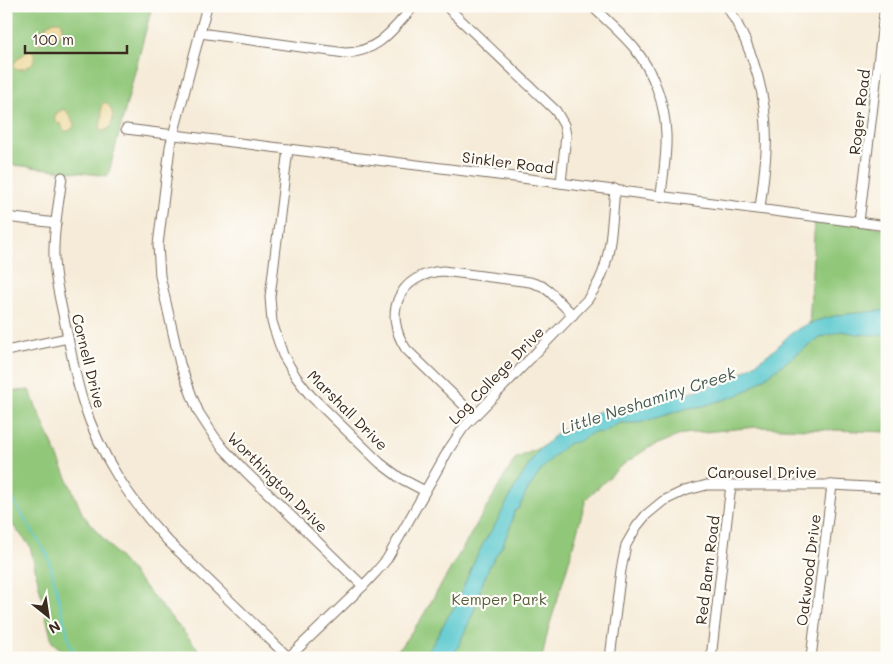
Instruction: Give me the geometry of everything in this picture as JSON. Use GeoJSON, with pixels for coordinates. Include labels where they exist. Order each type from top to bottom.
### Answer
{"type":"FeatureCollection","features":[{"type":"Feature","properties":{"kind":"street","name":"Worthington Drive"},"geometry":{"type":"LineString","coordinates":[[207,6],[170,147],[158,246],[159,266],[180,364],[193,399],[206,425],[230,455],[363,586]]}},
{"type":"Feature","properties":{"kind":"street"},"geometry":{"type":"LineString","coordinates":[[200,33],[345,53],[355,52],[369,48],[382,40],[414,6]]}},
{"type":"Feature","properties":{"kind":"street"},"geometry":{"type":"LineString","coordinates":[[446,6],[556,111],[564,125],[566,138],[561,183]]}},
{"type":"Feature","properties":{"kind":"street"},"geometry":{"type":"LineString","coordinates":[[592,6],[635,49],[648,68],[657,88],[664,116],[666,136],[661,195]]}},
{"type":"Feature","properties":{"kind":"street","name":"Roger Road"},"geometry":{"type":"LineString","coordinates":[[859,222],[885,6]]}},
{"type":"Feature","properties":{"kind":"street"},"geometry":{"type":"LineString","coordinates":[[728,7],[753,61],[763,102],[766,150],[760,208]]}},
{"type":"Feature","properties":{"kind":"street","name":"Sinkler Road"},"geometry":{"type":"LineString","coordinates":[[126,130],[615,189],[887,226]]}},
{"type":"Feature","properties":{"kind":"street","name":"Marshall Drive"},"geometry":{"type":"LineString","coordinates":[[288,150],[270,297],[272,322],[283,356],[310,395],[380,463],[400,478],[425,491]]}},
{"type":"Feature","properties":{"kind":"street","name":"Cornell Drive"},"geometry":{"type":"LineString","coordinates":[[62,177],[56,223],[54,267],[78,383],[92,426],[113,469],[151,523],[288,658]]}},
{"type":"Feature","properties":{"kind":"street","name":"Log College Drive"},"geometry":{"type":"LineString","coordinates":[[288,658],[363,586],[387,560],[458,435],[588,299],[605,267],[615,189]]}},
{"type":"Feature","properties":{"kind":"street"},"geometry":{"type":"LineString","coordinates":[[6,216],[56,223]]}},
{"type":"Feature","properties":{"kind":"street"},"geometry":{"type":"LineString","coordinates":[[475,416],[406,349],[400,340],[395,321],[396,306],[399,296],[409,283],[423,274],[443,271],[530,282],[542,286],[550,292],[573,315]]}},
{"type":"Feature","properties":{"kind":"street"},"geometry":{"type":"LineString","coordinates":[[6,351],[68,338]]}},
{"type":"Feature","properties":{"kind":"street","name":"Carousel Drive"},"geometry":{"type":"LineString","coordinates":[[610,658],[626,546],[637,526],[646,515],[673,495],[684,490],[702,486],[732,485],[887,488]]}},
{"type":"Feature","properties":{"kind":"street","name":"Red Barn Road"},"geometry":{"type":"LineString","coordinates":[[711,658],[732,485]]}},
{"type":"Feature","properties":{"kind":"street","name":"Oakwood Drive"},"geometry":{"type":"LineString","coordinates":[[811,658],[832,486]]}},
{"type":"Feature","properties":{"kind":"street"},"geometry":{"type":"LineString","coordinates":[[6,651],[8,658]]}},
{"type":"Feature","properties":{"kind":"green space"},"geometry":{"type":"Polygon","coordinates":[[[6,6],[152,6],[108,176],[6,164],[6,6]]]}},
{"type":"Feature","properties":{"kind":"green space","name":"Kemper Park"},"geometry":{"type":"Polygon","coordinates":[[[815,216],[887,229],[887,432],[756,427],[683,434],[648,448],[621,466],[586,499],[548,630],[542,658],[392,658],[421,619],[515,459],[599,420],[738,380],[809,329],[815,216]]]}},
{"type":"Feature","properties":{"kind":"green space"},"geometry":{"type":"Polygon","coordinates":[[[29,390],[83,515],[206,658],[71,658],[52,642],[30,546],[6,517],[6,392],[29,390]]]}},
{"type":"Feature","properties":{"kind":"sand"},"geometry":{"type":"Polygon","coordinates":[[[54,21],[62,23],[61,33],[38,44],[35,41],[38,35],[54,21]]]}},
{"type":"Feature","properties":{"kind":"sand"},"geometry":{"type":"Polygon","coordinates":[[[30,51],[34,53],[32,64],[23,69],[15,69],[13,67],[17,59],[30,51]]]}},
{"type":"Feature","properties":{"kind":"sand"},"geometry":{"type":"Polygon","coordinates":[[[104,102],[111,108],[113,118],[109,128],[101,131],[101,106],[104,102]]]}},
{"type":"Feature","properties":{"kind":"sand"},"geometry":{"type":"Polygon","coordinates":[[[64,109],[74,124],[69,131],[65,131],[54,118],[58,112],[64,109]]]}},
{"type":"Feature","properties":{"kind":"water"},"geometry":{"type":"Polygon","coordinates":[[[887,310],[887,335],[857,334],[842,331],[822,337],[751,388],[736,396],[639,423],[620,423],[602,433],[594,432],[577,442],[569,443],[542,469],[527,491],[519,508],[514,512],[502,546],[490,565],[474,611],[453,658],[425,658],[456,604],[484,542],[515,487],[537,452],[561,430],[605,409],[612,410],[652,400],[670,398],[731,380],[775,349],[789,335],[801,327],[819,320],[838,315],[887,310]]]}},
{"type":"Feature","properties":{"kind":"waterway"},"geometry":{"type":"LineString","coordinates":[[6,495],[12,499],[48,556],[71,648],[79,658]]}},
{"type":"Feature","properties":{"kind":"water label","name":"Little Neshaminy Creek"},"geometry":{"type":"Point","coordinates":[648,400]}}]}
